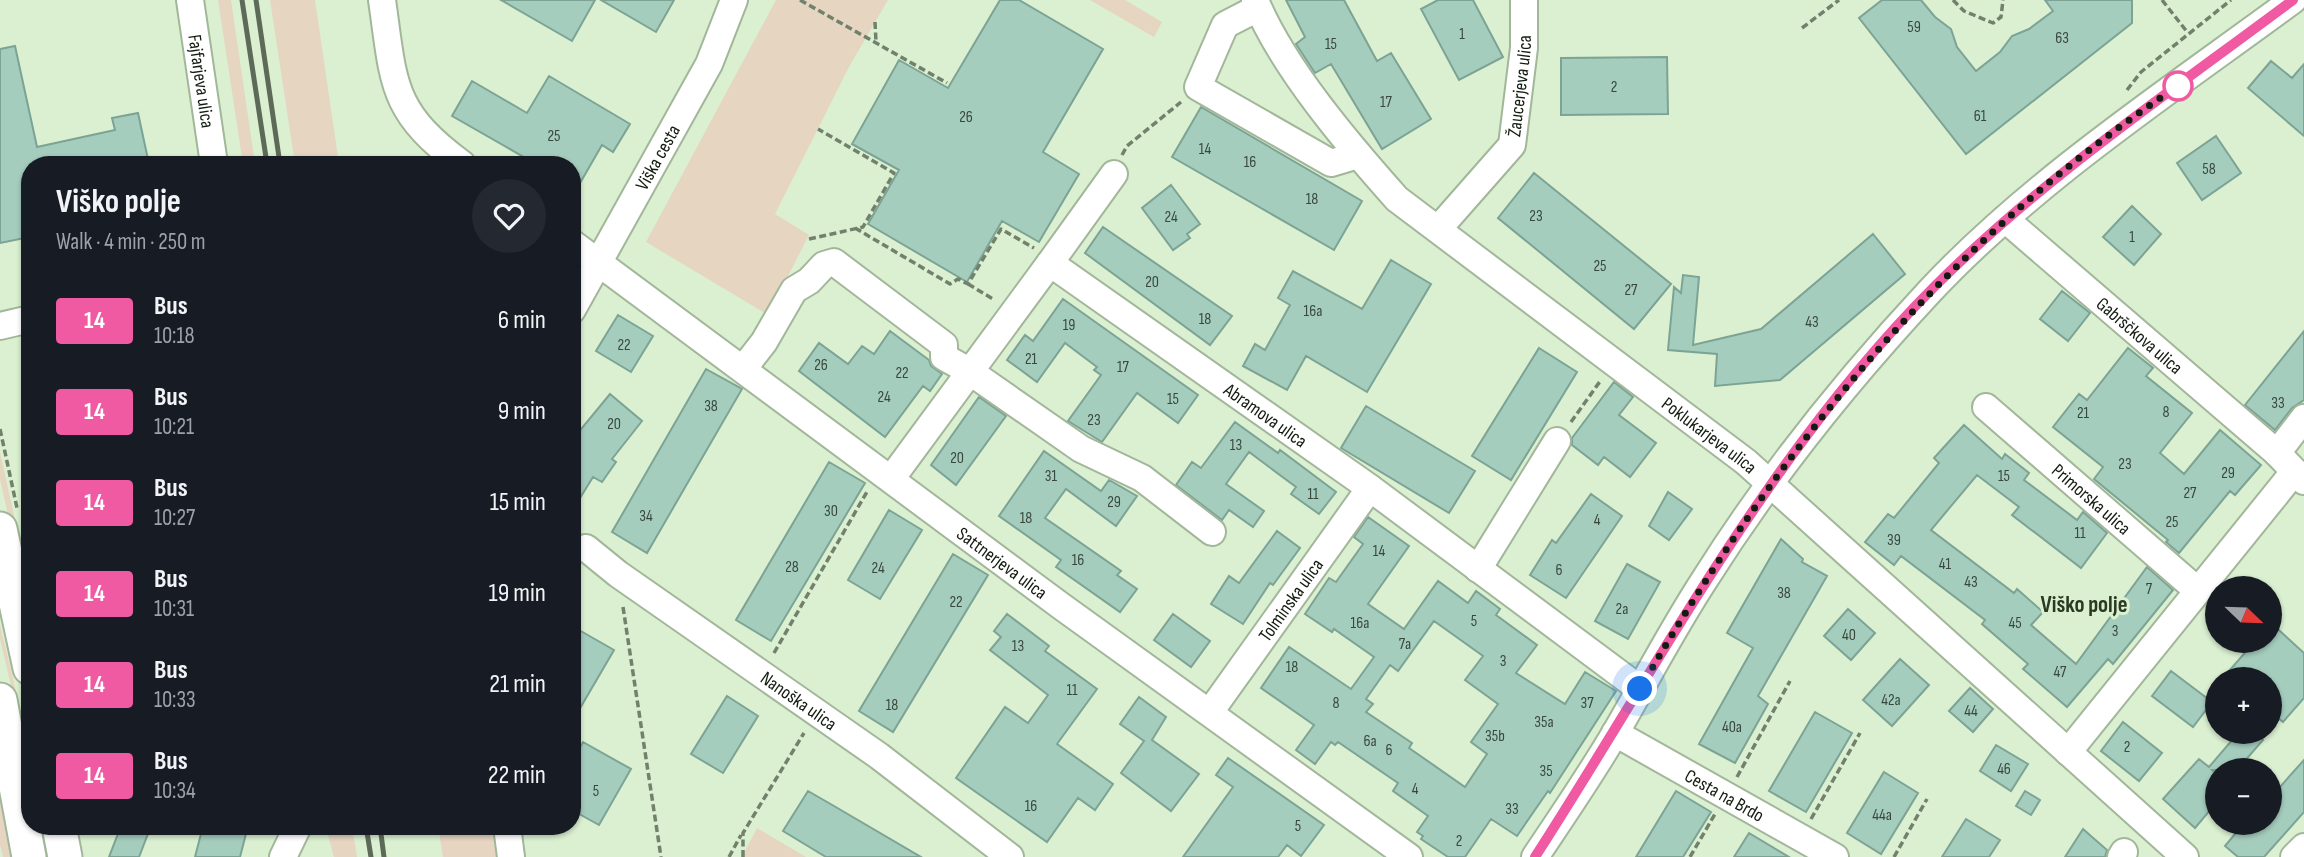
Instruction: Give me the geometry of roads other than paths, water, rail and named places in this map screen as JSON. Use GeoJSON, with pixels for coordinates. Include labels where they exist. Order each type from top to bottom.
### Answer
{"type":"FeatureCollection","features":[{"type":"Feature","properties":{"kind":"main road"},"geometry":{"type":"LineString","coordinates":[[10,522],[21,595]]}},
{"type":"Feature","properties":{"kind":"main road"},"geometry":{"type":"LineString","coordinates":[[0,700],[21,814]]}},
{"type":"Feature","properties":{"kind":"main road"},"geometry":{"type":"LineString","coordinates":[[25,835],[29,857]]}},
{"type":"Feature","properties":{"kind":"street","name":"Fajfarjeva ulica"},"geometry":{"type":"LineString","coordinates":[[190,0],[213,156]]}},
{"type":"Feature","properties":{"kind":"street"},"geometry":{"type":"LineString","coordinates":[[382,0],[395,80],[402,103],[422,131],[452,156]]}},
{"type":"Feature","properties":{"kind":"street","name":"Viška cesta"},"geometry":{"type":"LineString","coordinates":[[581,295],[709,64],[734,0]]}},
{"type":"Feature","properties":{"kind":"street","name":"Žaucerjeva ulica"},"geometry":{"type":"LineString","coordinates":[[1439,228],[1512,145],[1524,48],[1524,0]]}},
{"type":"Feature","properties":{"kind":"street"},"geometry":{"type":"LineString","coordinates":[[1535,857],[1615,733],[1704,580],[1770,483],[1838,396],[1892,333],[1932,289],[2005,219],[2293,0]]}},
{"type":"Feature","properties":{"kind":"street"},"geometry":{"type":"LineString","coordinates":[[1256,4],[1225,24],[1198,87],[1331,163],[1358,155]]}},
{"type":"Feature","properties":{"kind":"street","name":"Poklukarjeva ulica"},"geometry":{"type":"LineString","coordinates":[[1256,4],[1292,66],[1358,155],[1397,199],[1615,361],[1770,483],[2185,857]]}},
{"type":"Feature","properties":{"kind":"street"},"geometry":{"type":"LineString","coordinates":[[885,474],[969,371],[1114,174]]}},
{"type":"Feature","properties":{"kind":"street","name":"Gabrščkova ulica"},"geometry":{"type":"LineString","coordinates":[[2005,219],[2277,453],[2299,476]]}},
{"type":"Feature","properties":{"kind":"street","name":"Sattnerjeva ulica"},"geometry":{"type":"LineString","coordinates":[[581,250],[1409,857]]}},
{"type":"Feature","properties":{"kind":"street","name":"Abramova ulica"},"geometry":{"type":"LineString","coordinates":[[1053,259],[1370,488],[1640,689]]}},
{"type":"Feature","properties":{"kind":"street"},"geometry":{"type":"LineString","coordinates":[[743,369],[764,342],[794,290],[809,281],[824,265],[834,262],[944,345],[944,357],[969,371],[1081,449],[1142,478],[1212,532]]}},
{"type":"Feature","properties":{"kind":"street"},"geometry":{"type":"LineString","coordinates":[[0,326],[21,321]]}},
{"type":"Feature","properties":{"kind":"street","name":"Primorska ulica"},"geometry":{"type":"LineString","coordinates":[[1986,407],[2197,590]]}},
{"type":"Feature","properties":{"kind":"street"},"geometry":{"type":"LineString","coordinates":[[2277,453],[2304,418]]}},
{"type":"Feature","properties":{"kind":"street"},"geometry":{"type":"LineString","coordinates":[[1478,569],[1557,441]]}},
{"type":"Feature","properties":{"kind":"street"},"geometry":{"type":"LineString","coordinates":[[2068,752],[2197,590],[2299,476]]}},
{"type":"Feature","properties":{"kind":"street","name":"Tolminska ulica"},"geometry":{"type":"LineString","coordinates":[[1210,712],[1370,488]]}},
{"type":"Feature","properties":{"kind":"street","name":"Nanoška ulica"},"geometry":{"type":"LineString","coordinates":[[586,548],[618,575],[817,711],[1010,857]]}},
{"type":"Feature","properties":{"kind":"street","name":"Cesta na Brdo"},"geometry":{"type":"LineString","coordinates":[[1615,733],[1835,857]]}},
{"type":"Feature","properties":{"kind":"street"},"geometry":{"type":"LineString","coordinates":[[508,835],[511,857]]}},
{"type":"Feature","properties":{"kind":"street"},"geometry":{"type":"LineString","coordinates":[[2294,857],[2304,847]]}},
{"type":"Feature","properties":{"kind":"railway"},"geometry":{"type":"LineString","coordinates":[[242,0],[266,156]]}},
{"type":"Feature","properties":{"kind":"railway"},"geometry":{"type":"LineString","coordinates":[[256,0],[279,156]]}},
{"type":"Feature","properties":{"kind":"railway"},"geometry":{"type":"LineString","coordinates":[[367,835],[371,857]]}},
{"type":"Feature","properties":{"kind":"railway"},"geometry":{"type":"LineString","coordinates":[[381,835],[384,857]]}},
{"type":"Feature","properties":{"kind":"district","name":"Viško polje"},"geometry":{"type":"Point","coordinates":[2084,604]}}]}
